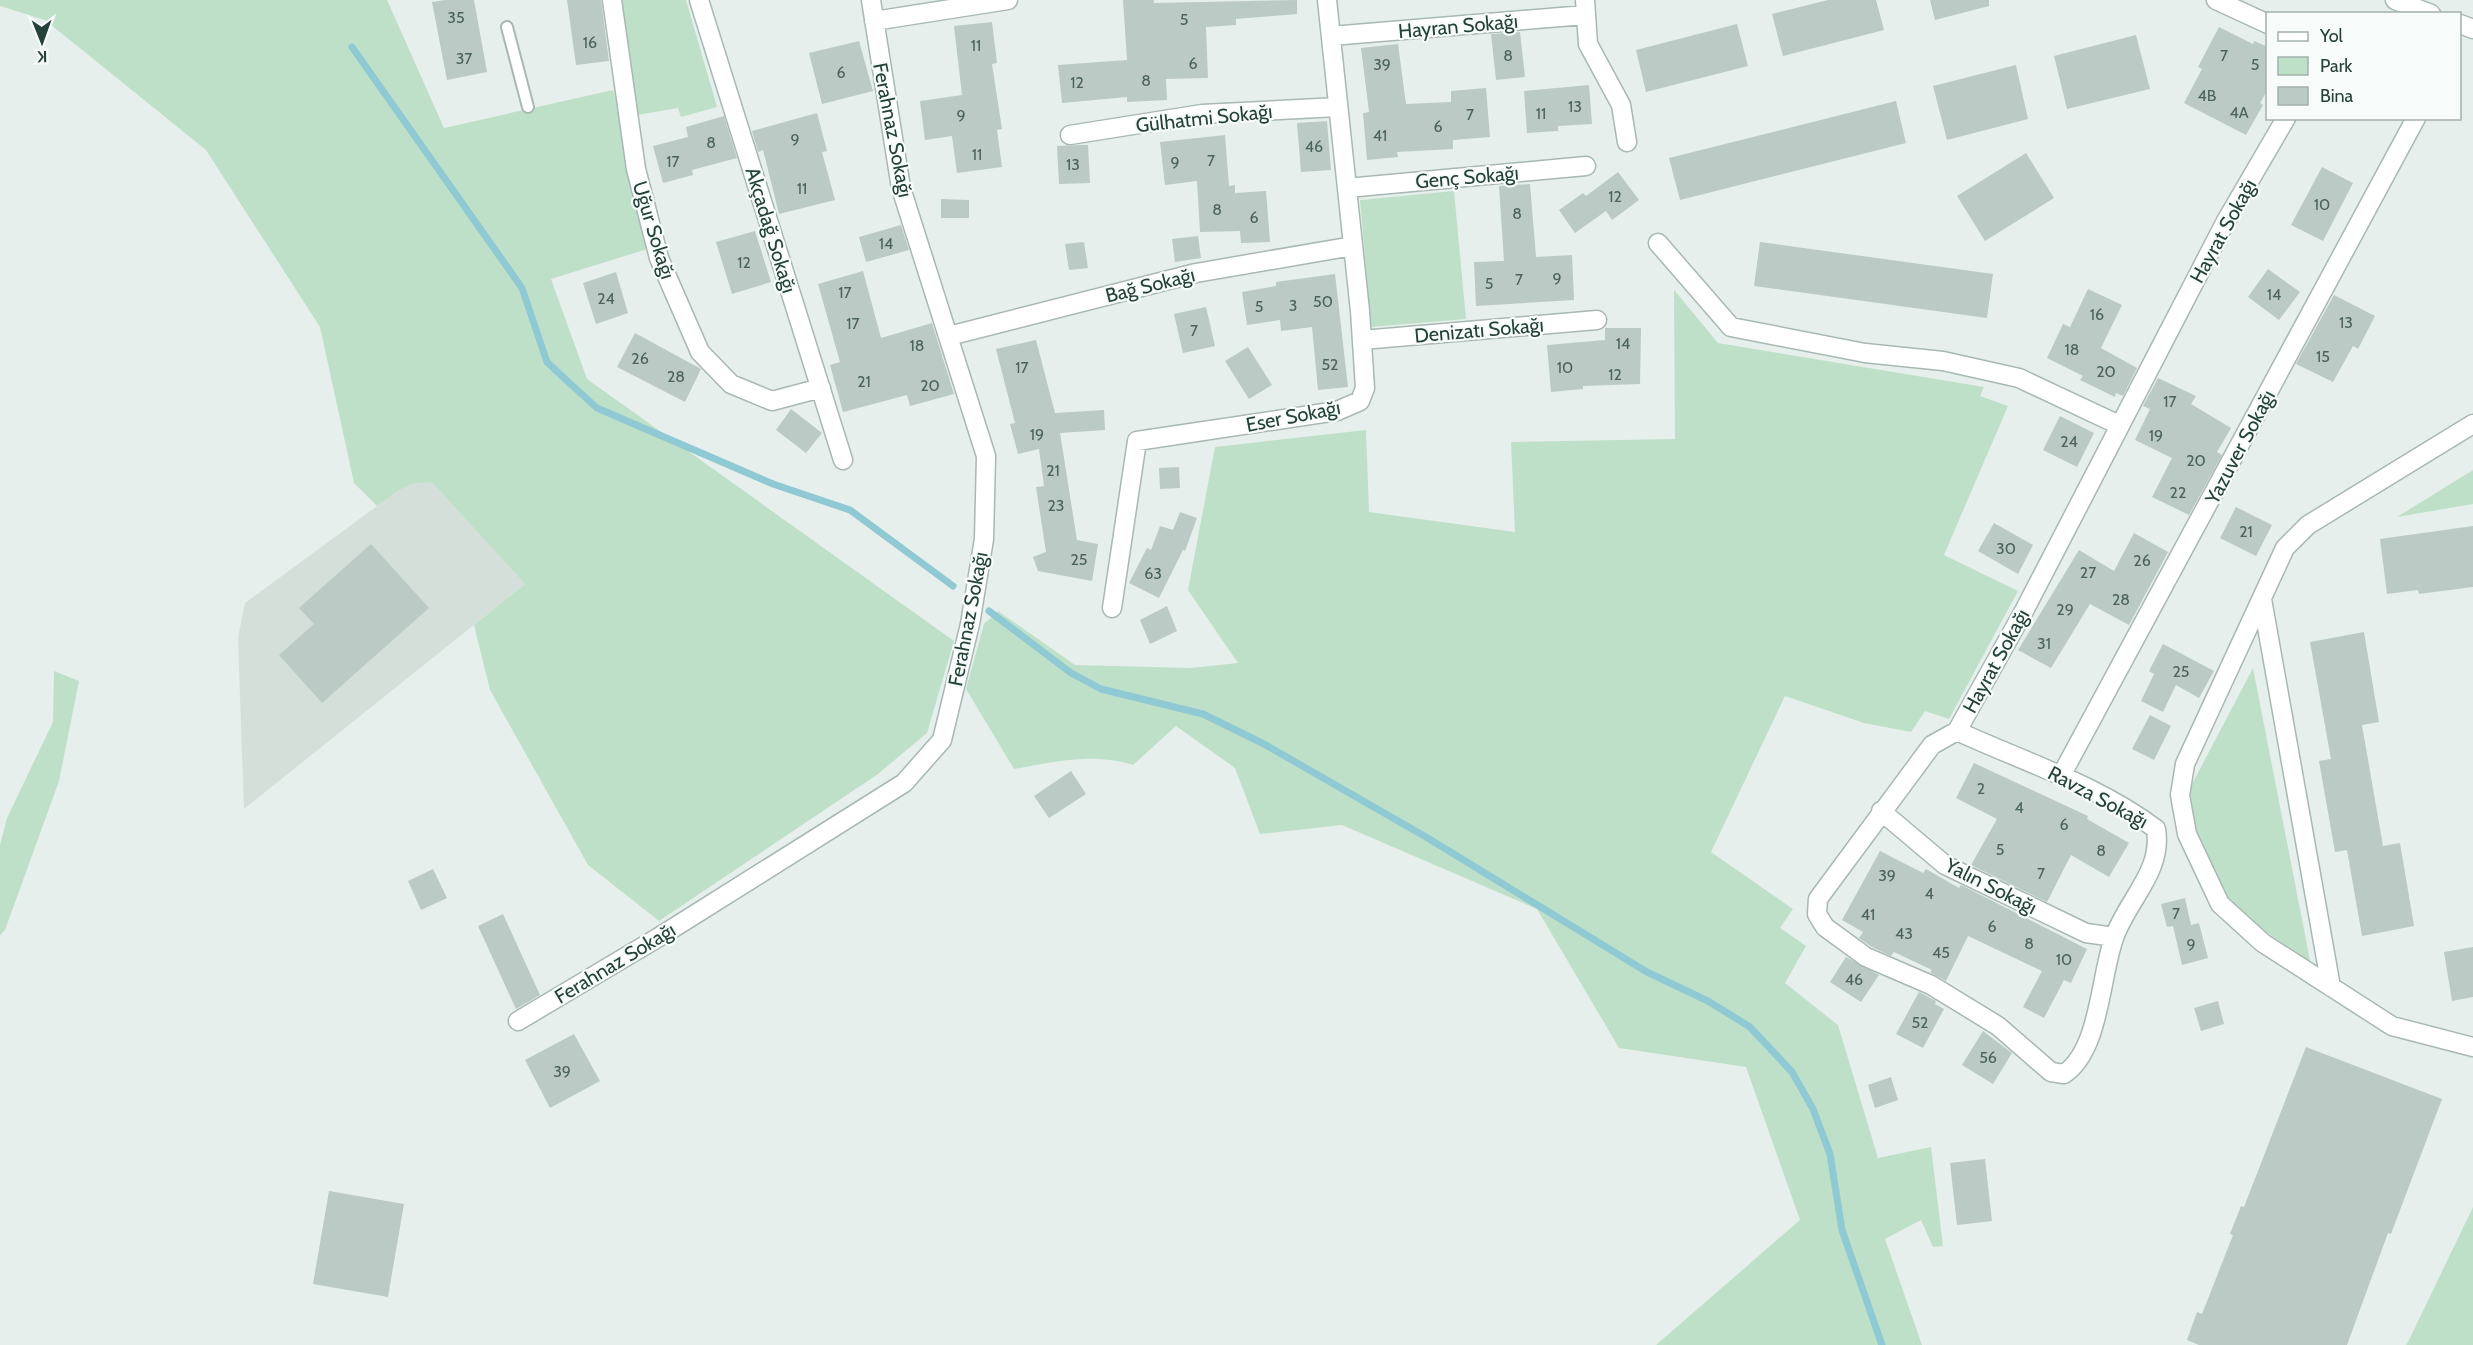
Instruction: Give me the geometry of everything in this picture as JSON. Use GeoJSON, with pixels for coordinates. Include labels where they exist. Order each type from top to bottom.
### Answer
{"type":"FeatureCollection","features":[{"type":"Feature","properties":{"kind":"street","name":"Uğur Sokağı"},"geometry":{"type":"LineString","coordinates":[[612,0],[636,169],[659,258],[700,352],[731,384],[772,401],[820,388]]}},
{"type":"Feature","properties":{"kind":"street","name":"Akçadağ Sokağı"},"geometry":{"type":"LineString","coordinates":[[699,0],[843,460]]}},
{"type":"Feature","properties":{"kind":"street","name":"Ferahnaz Sokağı"},"geometry":{"type":"LineString","coordinates":[[518,1022],[659,937],[904,783],[942,740],[970,624],[984,539],[986,456],[901,188],[871,0]]}},
{"type":"Feature","properties":{"kind":"street"},"geometry":{"type":"LineString","coordinates":[[874,21],[1008,0]]}},
{"type":"Feature","properties":{"kind":"street","name":"Eser Sokağı"},"geometry":{"type":"LineString","coordinates":[[1112,608],[1137,441],[1338,411],[1360,401],[1365,388],[1328,0]]}},
{"type":"Feature","properties":{"kind":"street"},"geometry":{"type":"LineString","coordinates":[[2216,0],[2266,23]]}},
{"type":"Feature","properties":{"kind":"street"},"geometry":{"type":"LineString","coordinates":[[2395,0],[2426,12]]}},
{"type":"Feature","properties":{"kind":"street"},"geometry":{"type":"LineString","coordinates":[[1585,8],[1588,44],[1621,105],[1626,142]]}},
{"type":"Feature","properties":{"kind":"street","name":"Hayran Sokağı"},"geometry":{"type":"LineString","coordinates":[[1331,36],[1585,8]]}},
{"type":"Feature","properties":{"kind":"street","name":"Gülhatmi Sokağı"},"geometry":{"type":"LineString","coordinates":[[1070,135],[1202,114],[1338,107]]}},
{"type":"Feature","properties":{"kind":"street","name":"Hayrat Sokağı"},"geometry":{"type":"LineString","coordinates":[[2064,1074],[2051,1072],[1998,1026],[1940,990],[1866,957],[1825,927],[1817,914],[1818,899],[1932,745],[1957,731],[2024,611],[2226,221],[2285,120]]}},
{"type":"Feature","properties":{"kind":"street","name":"Yazuver Sokağı"},"geometry":{"type":"LineString","coordinates":[[2062,774],[2415,120]]}},
{"type":"Feature","properties":{"kind":"street","name":"Genç Sokağı"},"geometry":{"type":"LineString","coordinates":[[1347,188],[1586,166]]}},
{"type":"Feature","properties":{"kind":"street"},"geometry":{"type":"LineString","coordinates":[[1658,243],[1731,327],[1865,353],[1942,361],[2019,378],[2119,425]]}},
{"type":"Feature","properties":{"kind":"street","name":"Bağ Sokağı"},"geometry":{"type":"LineString","coordinates":[[949,336],[1196,273],[1353,246]]}},
{"type":"Feature","properties":{"kind":"street","name":"Denizatı Sokağı"},"geometry":{"type":"LineString","coordinates":[[1362,340],[1597,320]]}},
{"type":"Feature","properties":{"kind":"street"},"geometry":{"type":"LineString","coordinates":[[2473,424],[2308,525],[2285,548],[2185,764],[2180,795],[2187,834],[2220,904],[2263,943],[2392,1026],[2473,1047]]}},
{"type":"Feature","properties":{"kind":"street"},"geometry":{"type":"LineString","coordinates":[[2262,599],[2331,987]]}},
{"type":"Feature","properties":{"kind":"street","name":"Ravza Sokağı"},"geometry":{"type":"LineString","coordinates":[[1957,731],[2003,753],[2062,774],[2156,829],[2158,843],[2150,874],[2114,937],[2088,1042],[2074,1067],[2064,1074]]}},
{"type":"Feature","properties":{"kind":"street","name":"Yalın Sokağı"},"geometry":{"type":"LineString","coordinates":[[1881,811],[1945,865],[2085,933],[2114,937]]}},
{"type":"Feature","properties":{"kind":"lane"},"geometry":{"type":"LineString","coordinates":[[507,27],[528,107]]}},
{"type":"Feature","properties":{"kind":"shaded area"},"geometry":{"type":"Polygon","coordinates":[[[422,481],[433,483],[443,491],[525,584],[244,809],[238,638],[245,603],[407,484],[422,481]]]}},
{"type":"Feature","properties":{"kind":"green space"},"geometry":{"type":"Polygon","coordinates":[[[0,0],[387,0],[444,128],[613,90],[657,246],[551,279],[587,379],[954,641],[927,733],[878,774],[659,921],[588,865],[490,690],[474,625],[525,584],[433,483],[410,485],[377,506],[354,483],[320,327],[206,150],[45,20],[0,6],[0,0]]]}},
{"type":"Feature","properties":{"kind":"green space"},"geometry":{"type":"Polygon","coordinates":[[[621,0],[686,0],[717,107],[681,117],[678,108],[637,115],[621,0]]]}},
{"type":"Feature","properties":{"kind":"green space"},"geometry":{"type":"Polygon","coordinates":[[[1454,191],[1466,319],[1371,327],[1360,200],[1454,191]]]}},
{"type":"Feature","properties":{"kind":"green space"},"geometry":{"type":"Polygon","coordinates":[[[1674,290],[1718,343],[1984,387],[1980,396],[2008,406],[1944,555],[2018,591],[1949,719],[1925,711],[1911,732],[1864,723],[1785,696],[1711,852],[1793,909],[1780,928],[1806,946],[1785,983],[1838,1025],[1878,1158],[1931,1147],[1943,1246],[1933,1247],[1921,1220],[1885,1239],[1922,1345],[1656,1345],[1800,1220],[1746,1067],[1619,1048],[1537,909],[1342,825],[1260,834],[1235,768],[1176,726],[1133,765],[1103,759],[1088,759],[1059,761],[1014,769],[966,689],[984,624],[998,611],[1075,665],[1191,668],[1238,663],[1188,590],[1215,447],[1366,430],[1369,512],[1515,532],[1511,442],[1675,439],[1674,290]]]}},
{"type":"Feature","properties":{"kind":"green space"},"geometry":{"type":"Polygon","coordinates":[[[2473,470],[2473,504],[2397,517],[2473,470]]]}},
{"type":"Feature","properties":{"kind":"green space"},"geometry":{"type":"Polygon","coordinates":[[[2253,668],[2310,961],[2251,922],[2227,900],[2195,826],[2190,788],[2253,668]]]}},
{"type":"Feature","properties":{"kind":"green space"},"geometry":{"type":"Polygon","coordinates":[[[54,671],[79,681],[59,781],[5,930],[0,935],[0,845],[7,818],[53,722],[54,671]]]}},
{"type":"Feature","properties":{"kind":"green space"},"geometry":{"type":"Polygon","coordinates":[[[2473,1207],[2473,1345],[2406,1345],[2409,1340],[2473,1207]]]}},
{"type":"Feature","properties":{"kind":"building"},"geometry":{"type":"Polygon","coordinates":[[[474,0],[487,72],[447,80],[432,2],[474,0]]]}},
{"type":"Feature","properties":{"kind":"building"},"geometry":{"type":"Polygon","coordinates":[[[567,0],[601,0],[609,61],[576,65],[567,0]]]}},
{"type":"Feature","properties":{"kind":"building"},"geometry":{"type":"Polygon","coordinates":[[[1123,0],[1154,0],[1154,3],[1297,0],[1297,14],[1236,19],[1236,25],[1206,27],[1208,78],[1166,79],[1167,100],[1127,102],[1127,97],[1062,103],[1058,65],[1127,60],[1123,0]]]}},
{"type":"Feature","properties":{"kind":"building"},"geometry":{"type":"Polygon","coordinates":[[[1828,0],[1876,0],[1884,30],[1783,56],[1772,14],[1828,0]]]}},
{"type":"Feature","properties":{"kind":"building"},"geometry":{"type":"Polygon","coordinates":[[[1930,0],[1989,0],[1989,6],[1935,20],[1930,0]]]}},
{"type":"Feature","properties":{"kind":"building"},"geometry":{"type":"Polygon","coordinates":[[[992,22],[997,63],[992,64],[1002,129],[997,130],[1002,167],[957,173],[952,136],[925,140],[920,101],[962,95],[954,26],[992,22]]]}},
{"type":"Feature","properties":{"kind":"building"},"geometry":{"type":"Polygon","coordinates":[[[1737,24],[1748,66],[1646,92],[1636,50],[1737,24]]]}},
{"type":"Feature","properties":{"kind":"building"},"geometry":{"type":"Polygon","coordinates":[[[2219,27],[2253,44],[2254,41],[2266,46],[2266,92],[2260,103],[2263,105],[2246,135],[2184,103],[2202,69],[2198,67],[2219,27]]]}},
{"type":"Feature","properties":{"kind":"building"},"geometry":{"type":"Polygon","coordinates":[[[1520,32],[1525,77],[1496,80],[1491,34],[1520,32]]]}},
{"type":"Feature","properties":{"kind":"building"},"geometry":{"type":"Polygon","coordinates":[[[2136,35],[2150,89],[2067,109],[2054,56],[2136,35]]]}},
{"type":"Feature","properties":{"kind":"building"},"geometry":{"type":"Polygon","coordinates":[[[859,41],[873,91],[822,104],[809,53],[859,41]]]}},
{"type":"Feature","properties":{"kind":"building"},"geometry":{"type":"Polygon","coordinates":[[[1398,44],[1406,104],[1451,102],[1451,91],[1486,88],[1490,137],[1453,140],[1453,149],[1397,152],[1398,157],[1367,160],[1363,113],[1369,112],[1361,48],[1398,44]]]}},
{"type":"Feature","properties":{"kind":"building"},"geometry":{"type":"Polygon","coordinates":[[[2016,65],[2028,119],[1947,140],[1933,86],[2016,65]]]}},
{"type":"Feature","properties":{"kind":"building"},"geometry":{"type":"Polygon","coordinates":[[[1589,85],[1592,124],[1558,126],[1558,131],[1527,133],[1524,91],[1589,85]]]}},
{"type":"Feature","properties":{"kind":"building"},"geometry":{"type":"Polygon","coordinates":[[[1896,101],[1906,143],[1680,200],[1669,158],[1896,101]]]}},
{"type":"Feature","properties":{"kind":"building"},"geometry":{"type":"Polygon","coordinates":[[[817,113],[827,151],[822,152],[835,200],[779,214],[763,150],[758,152],[752,131],[817,113]]]}},
{"type":"Feature","properties":{"kind":"building"},"geometry":{"type":"Polygon","coordinates":[[[724,116],[737,158],[692,170],[693,175],[663,183],[653,146],[688,137],[686,127],[724,116]]]}},
{"type":"Feature","properties":{"kind":"building"},"geometry":{"type":"Polygon","coordinates":[[[1327,121],[1331,170],[1301,172],[1297,123],[1327,121]]]}},
{"type":"Feature","properties":{"kind":"building"},"geometry":{"type":"Polygon","coordinates":[[[1225,135],[1229,186],[1235,185],[1235,193],[1266,191],[1270,242],[1241,243],[1240,231],[1200,232],[1197,181],[1165,185],[1160,142],[1225,135]]]}},
{"type":"Feature","properties":{"kind":"building"},"geometry":{"type":"Polygon","coordinates":[[[1088,145],[1090,183],[1059,184],[1057,146],[1088,145]]]}},
{"type":"Feature","properties":{"kind":"building"},"geometry":{"type":"Polygon","coordinates":[[[2026,153],[2054,198],[1985,241],[1957,196],[2026,153]]]}},
{"type":"Feature","properties":{"kind":"building"},"geometry":{"type":"Polygon","coordinates":[[[2322,167],[2353,183],[2323,241],[2291,225],[2322,167]]]}},
{"type":"Feature","properties":{"kind":"building"},"geometry":{"type":"Polygon","coordinates":[[[1618,172],[1639,200],[1612,220],[1606,211],[1575,233],[1559,210],[1583,193],[1586,196],[1618,172]]]}},
{"type":"Feature","properties":{"kind":"building"},"geometry":{"type":"Polygon","coordinates":[[[1530,184],[1536,257],[1572,255],[1574,300],[1476,306],[1474,262],[1504,261],[1499,186],[1530,184]]]}},
{"type":"Feature","properties":{"kind":"building"},"geometry":{"type":"Polygon","coordinates":[[[941,199],[969,200],[969,218],[941,218],[941,199]]]}},
{"type":"Feature","properties":{"kind":"building"},"geometry":{"type":"Polygon","coordinates":[[[901,225],[909,250],[866,262],[859,237],[901,225]]]}},
{"type":"Feature","properties":{"kind":"building"},"geometry":{"type":"Polygon","coordinates":[[[755,231],[771,282],[732,294],[716,242],[755,231]]]}},
{"type":"Feature","properties":{"kind":"building"},"geometry":{"type":"Polygon","coordinates":[[[1198,236],[1201,258],[1175,262],[1172,239],[1198,236]]]}},
{"type":"Feature","properties":{"kind":"building"},"geometry":{"type":"Polygon","coordinates":[[[1084,242],[1088,268],[1069,270],[1065,244],[1084,242]]]}},
{"type":"Feature","properties":{"kind":"building"},"geometry":{"type":"Polygon","coordinates":[[[1760,242],[1993,274],[1987,318],[1754,286],[1760,242]]]}},
{"type":"Feature","properties":{"kind":"building"},"geometry":{"type":"Polygon","coordinates":[[[2268,269],[2300,292],[2279,320],[2248,297],[2268,269]]]}},
{"type":"Feature","properties":{"kind":"building"},"geometry":{"type":"Polygon","coordinates":[[[863,271],[881,338],[932,323],[954,394],[910,406],[907,395],[843,412],[830,365],[840,362],[818,284],[863,271]]]}},
{"type":"Feature","properties":{"kind":"building"},"geometry":{"type":"Polygon","coordinates":[[[616,272],[628,313],[596,324],[583,283],[616,272]]]}},
{"type":"Feature","properties":{"kind":"building"},"geometry":{"type":"Polygon","coordinates":[[[1335,274],[1348,387],[1318,390],[1312,327],[1281,331],[1280,320],[1247,325],[1242,292],[1276,286],[1276,282],[1335,274]]]}},
{"type":"Feature","properties":{"kind":"building"},"geometry":{"type":"Polygon","coordinates":[[[2088,289],[2122,305],[2101,348],[2137,368],[2123,396],[2116,393],[2115,397],[2080,380],[2083,376],[2047,358],[2063,324],[2070,327],[2088,289]]]}},
{"type":"Feature","properties":{"kind":"building"},"geometry":{"type":"Polygon","coordinates":[[[2334,295],[2375,316],[2358,349],[2353,346],[2333,382],[2296,364],[2334,295]]]}},
{"type":"Feature","properties":{"kind":"building"},"geometry":{"type":"Polygon","coordinates":[[[1206,307],[1215,346],[1183,353],[1174,314],[1206,307]]]}},
{"type":"Feature","properties":{"kind":"building"},"geometry":{"type":"Polygon","coordinates":[[[1605,328],[1641,328],[1640,384],[1583,386],[1583,389],[1551,392],[1547,345],[1605,340],[1605,328]]]}},
{"type":"Feature","properties":{"kind":"building"},"geometry":{"type":"Polygon","coordinates":[[[635,333],[701,369],[685,402],[617,367],[635,333]]]}},
{"type":"Feature","properties":{"kind":"building"},"geometry":{"type":"Polygon","coordinates":[[[1036,340],[1055,413],[1104,410],[1105,430],[1060,433],[1077,540],[1098,544],[1092,581],[1038,571],[1033,557],[1046,552],[1036,487],[1044,486],[1039,449],[1018,454],[1010,424],[1015,423],[996,349],[1036,340]]]}},
{"type":"Feature","properties":{"kind":"building"},"geometry":{"type":"Polygon","coordinates":[[[1248,347],[1272,385],[1249,399],[1225,361],[1248,347]]]}},
{"type":"Feature","properties":{"kind":"building"},"geometry":{"type":"Polygon","coordinates":[[[2158,378],[2196,396],[2191,404],[2231,428],[2217,452],[2222,455],[2189,515],[2152,497],[2172,458],[2135,440],[2150,409],[2143,406],[2158,378]]]}},
{"type":"Feature","properties":{"kind":"building"},"geometry":{"type":"Polygon","coordinates":[[[791,409],[822,433],[806,453],[776,430],[791,409]]]}},
{"type":"Feature","properties":{"kind":"building"},"geometry":{"type":"Polygon","coordinates":[[[2060,416],[2094,433],[2077,467],[2043,450],[2060,416]]]}},
{"type":"Feature","properties":{"kind":"building"},"geometry":{"type":"Polygon","coordinates":[[[1179,467],[1180,488],[1160,489],[1159,468],[1179,467]]]}},
{"type":"Feature","properties":{"kind":"building"},"geometry":{"type":"Polygon","coordinates":[[[2236,507],[2272,525],[2256,556],[2220,538],[2236,507]]]}},
{"type":"Feature","properties":{"kind":"building"},"geometry":{"type":"Polygon","coordinates":[[[1180,512],[1197,518],[1185,551],[1183,550],[1159,598],[1129,583],[1147,548],[1151,550],[1160,526],[1173,530],[1180,512]]]}},
{"type":"Feature","properties":{"kind":"building"},"geometry":{"type":"Polygon","coordinates":[[[1994,523],[2033,545],[2018,574],[1978,551],[1994,523]]]}},
{"type":"Feature","properties":{"kind":"building"},"geometry":{"type":"Polygon","coordinates":[[[2473,526],[2473,587],[2419,594],[2418,590],[2387,594],[2380,539],[2473,526]]]}},
{"type":"Feature","properties":{"kind":"building"},"geometry":{"type":"Polygon","coordinates":[[[2134,533],[2168,552],[2129,625],[2090,604],[2051,668],[2018,650],[2079,550],[2114,571],[2134,533]]]}},
{"type":"Feature","properties":{"kind":"building"},"geometry":{"type":"Polygon","coordinates":[[[371,544],[429,608],[322,703],[279,655],[314,624],[299,608],[371,544]]]}},
{"type":"Feature","properties":{"kind":"building"},"geometry":{"type":"Polygon","coordinates":[[[1167,606],[1177,631],[1150,644],[1140,620],[1167,606]]]}},
{"type":"Feature","properties":{"kind":"building"},"geometry":{"type":"Polygon","coordinates":[[[2364,632],[2379,722],[2362,725],[2383,846],[2400,843],[2414,926],[2362,936],[2347,850],[2335,852],[2319,761],[2331,759],[2310,642],[2364,632]]]}},
{"type":"Feature","properties":{"kind":"building"},"geometry":{"type":"Polygon","coordinates":[[[2163,644],[2214,671],[2199,698],[2176,685],[2163,712],[2141,701],[2154,674],[2149,671],[2163,644]]]}},
{"type":"Feature","properties":{"kind":"building"},"geometry":{"type":"Polygon","coordinates":[[[2150,715],[2171,726],[2154,760],[2132,749],[2150,715]]]}},
{"type":"Feature","properties":{"kind":"building"},"geometry":{"type":"Polygon","coordinates":[[[1974,763],[2088,816],[2087,819],[2129,843],[2109,877],[2071,855],[2047,902],[1971,865],[1997,819],[1956,798],[1974,763]]]}},
{"type":"Feature","properties":{"kind":"building"},"geometry":{"type":"Polygon","coordinates":[[[1071,771],[1086,794],[1049,818],[1034,796],[1071,771]]]}},
{"type":"Feature","properties":{"kind":"building"},"geometry":{"type":"Polygon","coordinates":[[[1880,851],[1923,873],[1926,869],[1959,888],[1961,885],[2087,949],[2071,983],[2064,980],[2044,1018],[2023,1007],[2042,971],[1968,936],[1946,981],[1930,972],[1932,970],[1894,952],[1891,956],[1859,938],[1863,932],[1842,920],[1880,851]]]}},
{"type":"Feature","properties":{"kind":"building"},"geometry":{"type":"Polygon","coordinates":[[[433,869],[447,898],[421,910],[408,881],[433,869]]]}},
{"type":"Feature","properties":{"kind":"building"},"geometry":{"type":"Polygon","coordinates":[[[2185,898],[2191,925],[2199,923],[2208,958],[2182,965],[2173,926],[2167,927],[2161,904],[2185,898]]]}},
{"type":"Feature","properties":{"kind":"building"},"geometry":{"type":"Polygon","coordinates":[[[503,914],[540,995],[516,1009],[478,926],[503,914]]]}},
{"type":"Feature","properties":{"kind":"building"},"geometry":{"type":"Polygon","coordinates":[[[2473,947],[2473,997],[2452,1001],[2444,952],[2473,947]]]}},
{"type":"Feature","properties":{"kind":"building"},"geometry":{"type":"Polygon","coordinates":[[[1846,957],[1879,975],[1861,1002],[1830,982],[1846,957]]]}},
{"type":"Feature","properties":{"kind":"building"},"geometry":{"type":"Polygon","coordinates":[[[1919,992],[1936,1001],[1935,1004],[1944,1009],[1923,1048],[1896,1034],[1919,992]]]}},
{"type":"Feature","properties":{"kind":"building"},"geometry":{"type":"Polygon","coordinates":[[[2218,1001],[2224,1024],[2201,1031],[2194,1008],[2218,1001]]]}},
{"type":"Feature","properties":{"kind":"building"},"geometry":{"type":"Polygon","coordinates":[[[1983,1031],[2012,1053],[1993,1084],[1962,1065],[1983,1031]]]}},
{"type":"Feature","properties":{"kind":"building"},"geometry":{"type":"Polygon","coordinates":[[[574,1034],[600,1081],[550,1108],[525,1060],[574,1034]]]}},
{"type":"Feature","properties":{"kind":"building"},"geometry":{"type":"Polygon","coordinates":[[[2306,1047],[2442,1099],[2391,1234],[2388,1233],[2347,1345],[2199,1345],[2187,1340],[2197,1312],[2202,1314],[2233,1235],[2230,1234],[2241,1206],[2244,1207],[2306,1047]]]}},
{"type":"Feature","properties":{"kind":"building"},"geometry":{"type":"Polygon","coordinates":[[[1891,1077],[1898,1100],[1875,1108],[1868,1085],[1891,1077]]]}},
{"type":"Feature","properties":{"kind":"building"},"geometry":{"type":"Polygon","coordinates":[[[1985,1159],[1992,1221],[1957,1225],[1950,1163],[1985,1159]]]}},
{"type":"Feature","properties":{"kind":"building"},"geometry":{"type":"Polygon","coordinates":[[[329,1191],[404,1204],[388,1297],[313,1284],[329,1191]]]}},
{"type":"Feature","properties":{"kind":"waterway"},"geometry":{"type":"LineString","coordinates":[[352,47],[522,288],[547,362],[597,408],[773,484],[850,510],[953,586]]}},
{"type":"Feature","properties":{"kind":"waterway"},"geometry":{"type":"LineString","coordinates":[[989,611],[1071,673],[1101,689],[1203,714],[1264,744],[1426,837],[1647,972],[1708,1001],[1750,1027],[1792,1072],[1813,1109],[1830,1154],[1842,1230],[1882,1345]]}}]}
